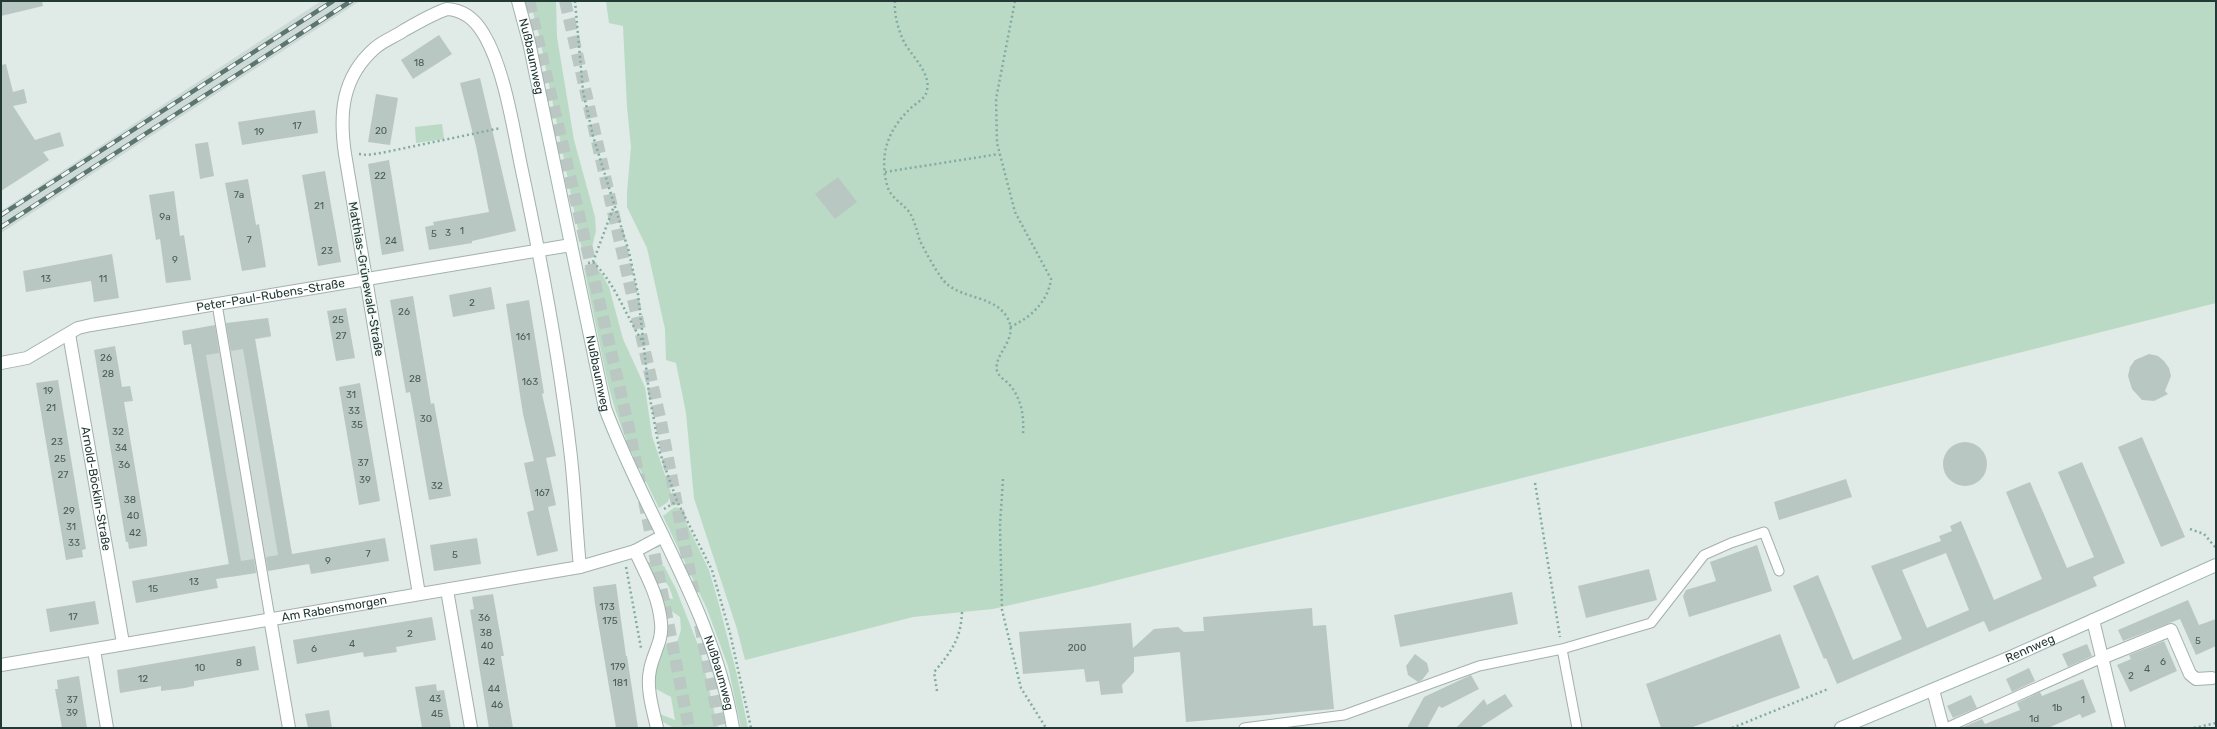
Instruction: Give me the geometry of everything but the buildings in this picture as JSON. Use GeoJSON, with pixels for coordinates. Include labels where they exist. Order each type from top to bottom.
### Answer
{"type":"FeatureCollection","features":[{"type":"Feature","properties":{"kind":"street","name":"Nußbaumweg"},"geometry":{"type":"LineString","coordinates":[[518,1],[530,50],[605,408],[619,446],[704,623],[717,664],[733,728]]}},
{"type":"Feature","properties":{"kind":"street","name":"Matthias-Grünewald-Straße"},"geometry":{"type":"LineString","coordinates":[[419,594],[345,154],[341,115],[344,94],[351,77],[361,62],[376,47],[441,11],[458,10],[468,15],[483,33],[495,62],[512,125]]}},
{"type":"Feature","properties":{"kind":"street"},"geometry":{"type":"LineString","coordinates":[[512,125],[539,250],[570,451],[580,567]]}},
{"type":"Feature","properties":{"kind":"street","name":"Peter-Paul-Rubens-Straße"},"geometry":{"type":"LineString","coordinates":[[1,363],[27,358],[78,328],[91,325],[571,245]]}},
{"type":"Feature","properties":{"kind":"street","name":"Arnold-Böcklin-Straße"},"geometry":{"type":"LineString","coordinates":[[69,334],[123,643]]}},
{"type":"Feature","properties":{"kind":"street","name":"Am Rabensmorgen"},"geometry":{"type":"LineString","coordinates":[[1,665],[94,650],[123,643],[270,618],[580,567],[635,551],[663,536]]}},
{"type":"Feature","properties":{"kind":"street"},"geometry":{"type":"LineString","coordinates":[[635,551],[656,597],[662,624],[662,636],[650,671],[649,685],[657,728]]}},
{"type":"Feature","properties":{"kind":"street","name":"Rennweg"},"geometry":{"type":"LineString","coordinates":[[1841,728],[1933,690],[2216,565]]}},
{"type":"Feature","properties":{"kind":"street"},"geometry":{"type":"LineString","coordinates":[[447,590],[470,728]]}},
{"type":"Feature","properties":{"kind":"street"},"geometry":{"type":"LineString","coordinates":[[270,618],[289,728]]}},
{"type":"Feature","properties":{"kind":"street"},"geometry":{"type":"LineString","coordinates":[[2093,620],[2120,728]]}},
{"type":"Feature","properties":{"kind":"street"},"geometry":{"type":"LineString","coordinates":[[2102,658],[2171,630],[2190,674],[2196,679],[2212,678]]}},
{"type":"Feature","properties":{"kind":"street"},"geometry":{"type":"LineString","coordinates":[[94,650],[107,728]]}},
{"type":"Feature","properties":{"kind":"street"},"geometry":{"type":"LineString","coordinates":[[1933,690],[1945,728]]}},
{"type":"Feature","properties":{"kind":"lane"},"geometry":{"type":"LineString","coordinates":[[217,304],[270,618]]}},
{"type":"Feature","properties":{"kind":"lane"},"geometry":{"type":"LineString","coordinates":[[1244,728],[1344,715],[1479,666],[1562,649],[1651,623],[1704,555],[1731,543],[1764,532],[1779,571]]}},
{"type":"Feature","properties":{"kind":"lane"},"geometry":{"type":"LineString","coordinates":[[1562,649],[1577,728]]}},
{"type":"Feature","properties":{"kind":"lane"},"geometry":{"type":"LineString","coordinates":[[1945,728],[2102,658]]}},
{"type":"Feature","properties":{"kind":"path"},"geometry":{"type":"LineString","coordinates":[[574,1],[583,91],[593,136],[629,252],[638,294],[649,393],[660,453],[677,500],[712,570],[730,633],[751,728]]}},
{"type":"Feature","properties":{"kind":"path"},"geometry":{"type":"LineString","coordinates":[[895,1],[898,28],[904,42],[923,71],[928,84],[923,98],[904,115],[890,133],[886,143],[884,156],[887,186],[892,196],[909,212],[923,246],[940,279],[956,290],[995,306],[1007,317],[1010,327],[1009,342],[999,358],[997,370],[1001,377],[1014,391],[1020,403],[1024,413],[1023,435]]}},
{"type":"Feature","properties":{"kind":"path"},"geometry":{"type":"LineString","coordinates":[[1010,327],[1026,319],[1036,310],[1050,285],[1051,279],[1015,212],[999,154],[996,99],[1015,1]]}},
{"type":"Feature","properties":{"kind":"path"},"geometry":{"type":"LineString","coordinates":[[345,154],[367,155],[382,153],[512,125]]}},
{"type":"Feature","properties":{"kind":"path"},"geometry":{"type":"LineString","coordinates":[[885,172],[999,154]]}},
{"type":"Feature","properties":{"kind":"path"},"geometry":{"type":"LineString","coordinates":[[593,262],[614,205]]}},
{"type":"Feature","properties":{"kind":"path"},"geometry":{"type":"LineString","coordinates":[[575,266],[593,262]]}},
{"type":"Feature","properties":{"kind":"path"},"geometry":{"type":"LineString","coordinates":[[593,262],[604,273],[633,329],[644,345]]}},
{"type":"Feature","properties":{"kind":"path"},"geometry":{"type":"LineString","coordinates":[[1003,478],[1000,525],[1002,610],[1021,688],[1046,728]]}},
{"type":"Feature","properties":{"kind":"path"},"geometry":{"type":"LineString","coordinates":[[1535,483],[1562,649]]}},
{"type":"Feature","properties":{"kind":"path"},"geometry":{"type":"LineString","coordinates":[[2190,529],[2204,534],[2216,548]]}},
{"type":"Feature","properties":{"kind":"path"},"geometry":{"type":"LineString","coordinates":[[623,555],[631,588],[641,648]]}},
{"type":"Feature","properties":{"kind":"path"},"geometry":{"type":"LineString","coordinates":[[937,691],[934,672],[947,656],[962,630],[962,612]]}},
{"type":"Feature","properties":{"kind":"path"},"geometry":{"type":"LineString","coordinates":[[1732,728],[1828,689]]}},
{"type":"Feature","properties":{"kind":"path"},"geometry":{"type":"LineString","coordinates":[[2194,728],[2216,723]]}},
{"type":"Feature","properties":{"kind":"shaded area"},"geometry":{"type":"Polygon","coordinates":[[[321,1],[360,1],[1,233],[1,211],[321,1]]]}},
{"type":"Feature","properties":{"kind":"shaded area"},"geometry":{"type":"Polygon","coordinates":[[[268,318],[271,337],[255,339],[294,566],[231,577],[191,344],[184,345],[182,331],[268,318]]]}},
{"type":"Feature","properties":{"kind":"green space"},"geometry":{"type":"Polygon","coordinates":[[[530,1],[556,1],[557,37],[574,140],[595,217],[596,231],[590,255],[583,255],[540,39],[530,1]]]}},
{"type":"Feature","properties":{"kind":"green space"},"geometry":{"type":"Polygon","coordinates":[[[606,1],[2216,1],[2216,303],[1090,587],[993,609],[913,617],[745,660],[737,629],[694,498],[686,413],[676,363],[666,360],[665,329],[647,248],[627,207],[631,147],[627,107],[623,26],[609,23],[606,1]]]}},
{"type":"Feature","properties":{"kind":"green space"},"geometry":{"type":"Polygon","coordinates":[[[442,124],[444,139],[416,143],[415,127],[442,124]]]}},
{"type":"Feature","properties":{"kind":"green space"},"geometry":{"type":"Polygon","coordinates":[[[593,266],[602,274],[609,287],[623,339],[645,387],[652,436],[671,493],[668,502],[659,508],[628,445],[608,384],[584,268],[593,266]]]}},
{"type":"Feature","properties":{"kind":"green space"},"geometry":{"type":"Polygon","coordinates":[[[675,507],[679,508],[709,570],[736,671],[748,728],[741,728],[728,666],[707,609],[663,516],[675,507]]]}},
{"type":"Feature","properties":{"kind":"green space"},"geometry":{"type":"Polygon","coordinates":[[[644,562],[654,562],[664,566],[676,589],[700,650],[718,728],[674,728],[661,721],[660,714],[675,720],[671,697],[656,689],[656,665],[665,645],[675,649],[681,630],[680,617],[663,605],[661,597],[673,599],[670,589],[666,582],[650,573],[644,562]]]}},
{"type":"Feature","properties":{"kind":"tunnel"},"geometry":{"type":"LineString","coordinates":[[529,1],[629,428],[640,483]]}},
{"type":"Feature","properties":{"kind":"tunnel"},"geometry":{"type":"LineString","coordinates":[[565,1],[661,422],[695,599]]}},
{"type":"Feature","properties":{"kind":"tunnel"},"geometry":{"type":"LineString","coordinates":[[644,501],[689,728]]}},
{"type":"Feature","properties":{"kind":"tunnel"},"geometry":{"type":"LineString","coordinates":[[700,625],[720,728]]}},
{"type":"Feature","properties":{"kind":"railway"},"geometry":{"type":"LineString","coordinates":[[1,215],[333,1]]}},
{"type":"Feature","properties":{"kind":"railway"},"geometry":{"type":"LineString","coordinates":[[1,227],[351,1]]}}]}
